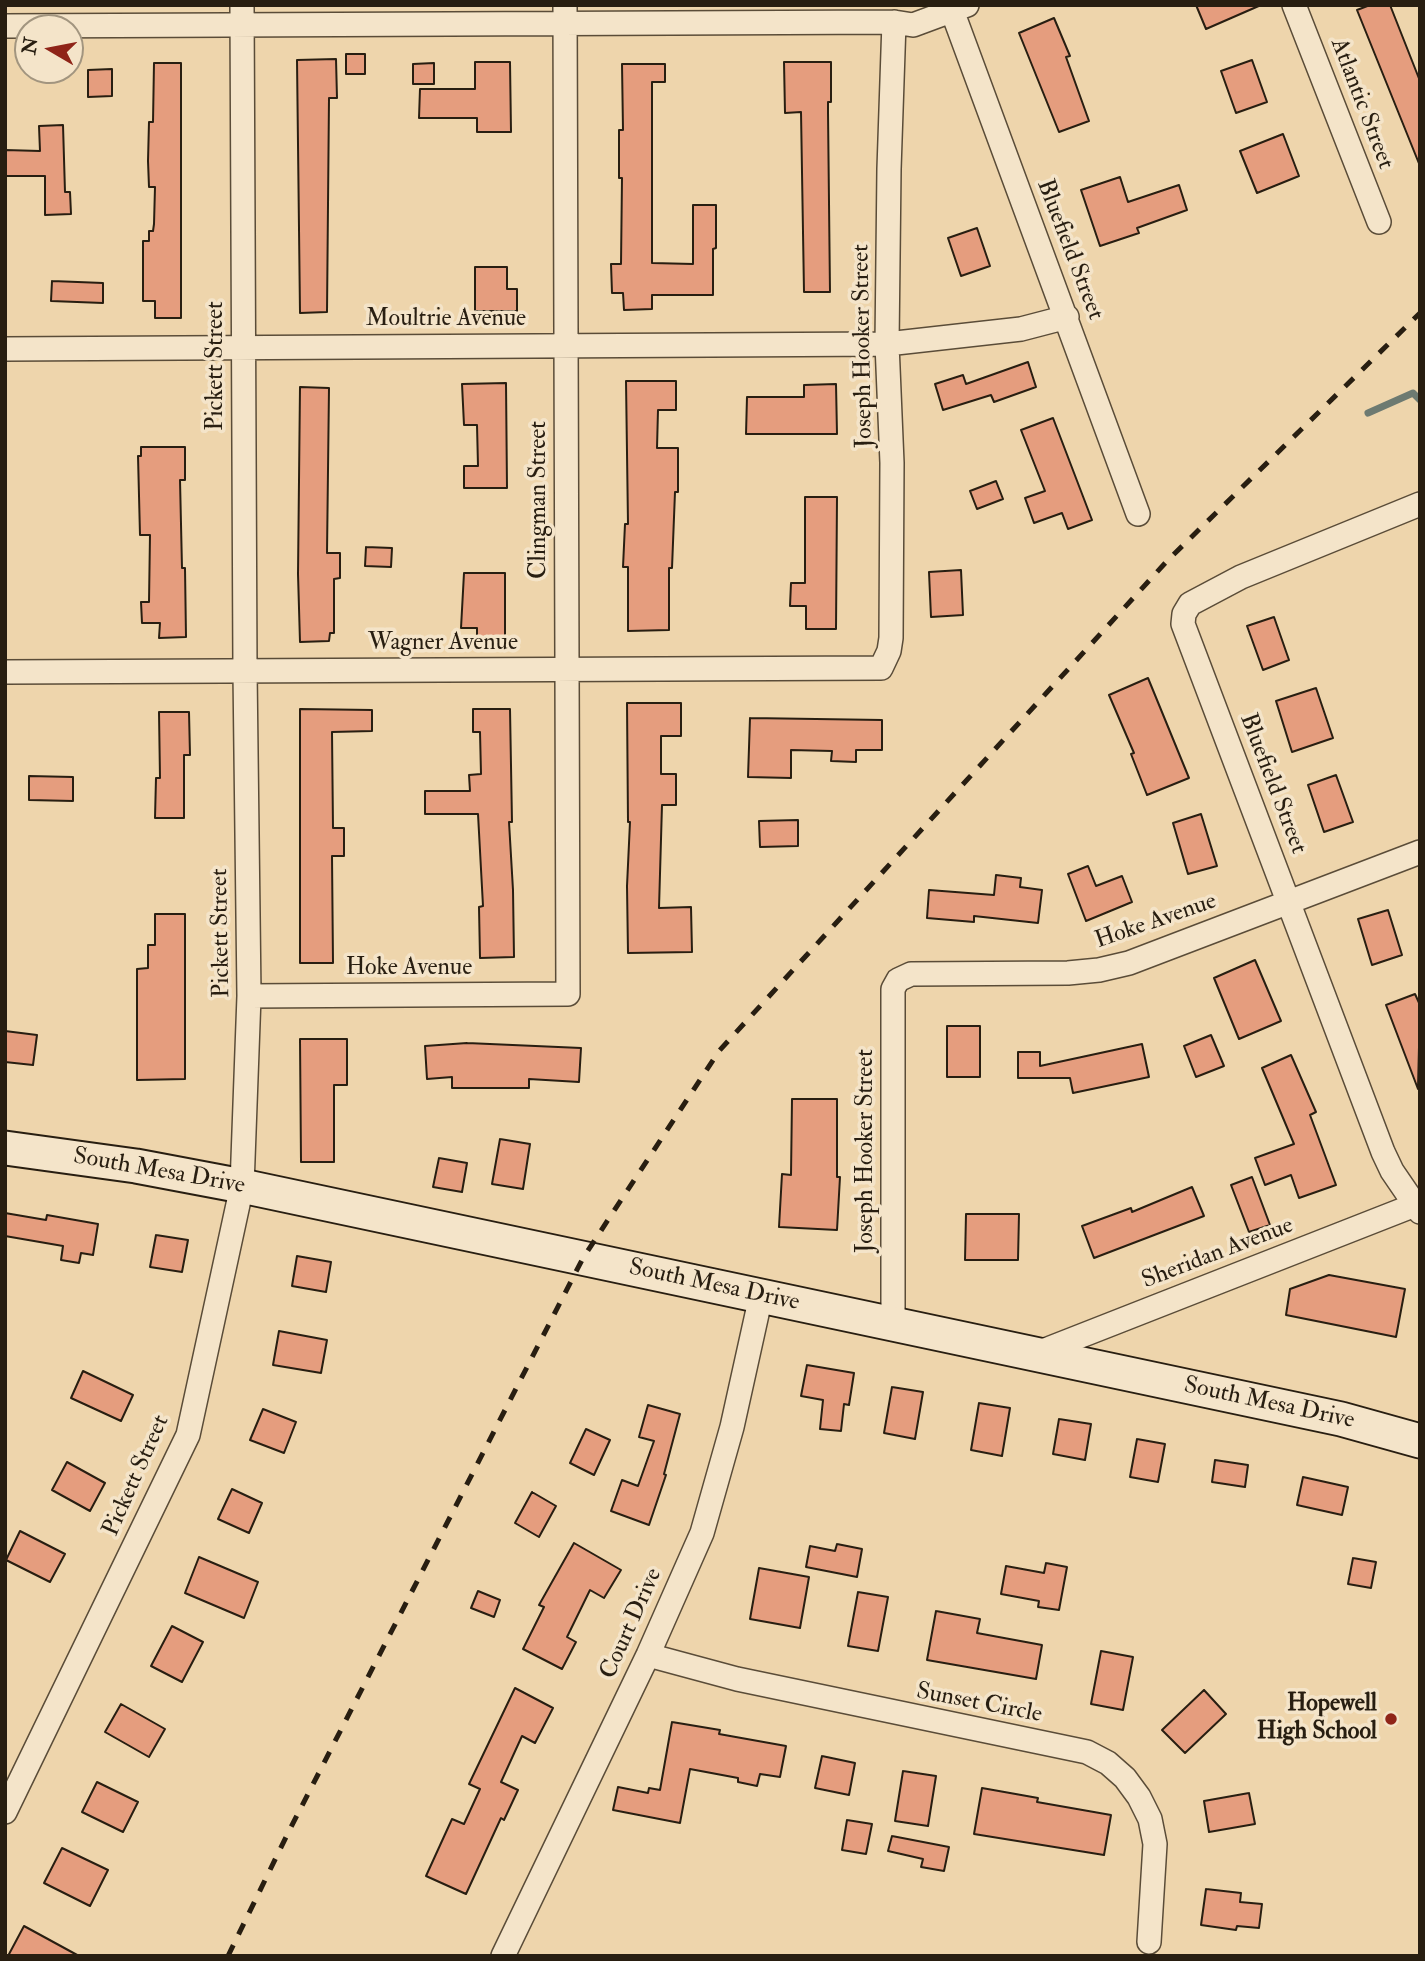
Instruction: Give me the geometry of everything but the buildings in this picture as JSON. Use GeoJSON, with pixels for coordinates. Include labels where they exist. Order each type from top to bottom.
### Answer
{"type":"FeatureCollection","features":[{"type":"Feature","properties":{"kind":"main road","name":"South Mesa Drive"},"geometry":{"type":"LineString","coordinates":[[5,1148],[136,1166],[242,1186],[1340,1419],[1420,1441]]}},
{"type":"Feature","properties":{"kind":"street","name":"Atlantic Street"},"geometry":{"type":"LineString","coordinates":[[1294,5],[1379,222]]}},
{"type":"Feature","properties":{"kind":"street"},"geometry":{"type":"LineString","coordinates":[[5,26],[242,15],[565,14],[894,22],[913,25],[956,7]]}},
{"type":"Feature","properties":{"kind":"street","name":"Bluefield Street"},"geometry":{"type":"LineString","coordinates":[[956,7],[1138,514]]}},
{"type":"Feature","properties":{"kind":"street","name":"Clingman Street"},"geometry":{"type":"LineString","coordinates":[[565,14],[568,995]]}},
{"type":"Feature","properties":{"kind":"street","name":"Pickett Street"},"geometry":{"type":"LineString","coordinates":[[5,1812],[188,1435],[242,1186],[249,996],[242,15]]}},
{"type":"Feature","properties":{"kind":"street","name":"Joseph Hooker Street"},"geometry":{"type":"LineString","coordinates":[[881,668],[889,651],[891,638],[892,463],[887,344],[894,22]]}},
{"type":"Feature","properties":{"kind":"street","name":"Moultrie Avenue"},"geometry":{"type":"LineString","coordinates":[[5,349],[887,344],[1021,329],[1067,317]]}},
{"type":"Feature","properties":{"kind":"street","name":"Bluefield Street"},"geometry":{"type":"LineString","coordinates":[[1418,1207],[1392,1171],[1383,1152],[1183,624],[1184,614],[1190,604],[1241,577],[1420,504]]}},
{"type":"Feature","properties":{"kind":"street","name":"Wagner Avenue"},"geometry":{"type":"LineString","coordinates":[[5,672],[881,668]]}},
{"type":"Feature","properties":{"kind":"street","name":"Hoke Avenue"},"geometry":{"type":"LineString","coordinates":[[898,980],[911,974],[1068,973],[1099,970],[1151,956],[1420,852]]}},
{"type":"Feature","properties":{"kind":"street","name":"Joseph Hooker Street"},"geometry":{"type":"LineString","coordinates":[[893,1324],[893,989],[898,980]]}},
{"type":"Feature","properties":{"kind":"street","name":"Hoke Avenue"},"geometry":{"type":"LineString","coordinates":[[249,996],[568,995]]}},
{"type":"Feature","properties":{"kind":"street","name":"Sheridan Avenue"},"geometry":{"type":"LineString","coordinates":[[1035,1354],[1418,1207]]}},
{"type":"Feature","properties":{"kind":"street","name":"Court Drive"},"geometry":{"type":"LineString","coordinates":[[503,1956],[648,1655],[702,1533],[732,1427],[761,1296]]}},
{"type":"Feature","properties":{"kind":"street","name":"Sunset Circle"},"geometry":{"type":"LineString","coordinates":[[648,1655],[737,1679],[1087,1752],[1108,1763],[1125,1778],[1150,1819],[1155,1844],[1149,1942]]}},
{"type":"Feature","properties":{"kind":"waterway"},"geometry":{"type":"LineString","coordinates":[[1368,413],[1413,393],[1420,400]]}},
{"type":"Feature","properties":{"kind":"railway"},"geometry":{"type":"LineString","coordinates":[[228,1956],[289,1831],[583,1258],[719,1051],[1168,560],[1420,313]]}},
{"type":"Feature","properties":{"kind":"place","name":"Hopewell High School"},"geometry":{"type":"Point","coordinates":[1391,1719]}}]}
